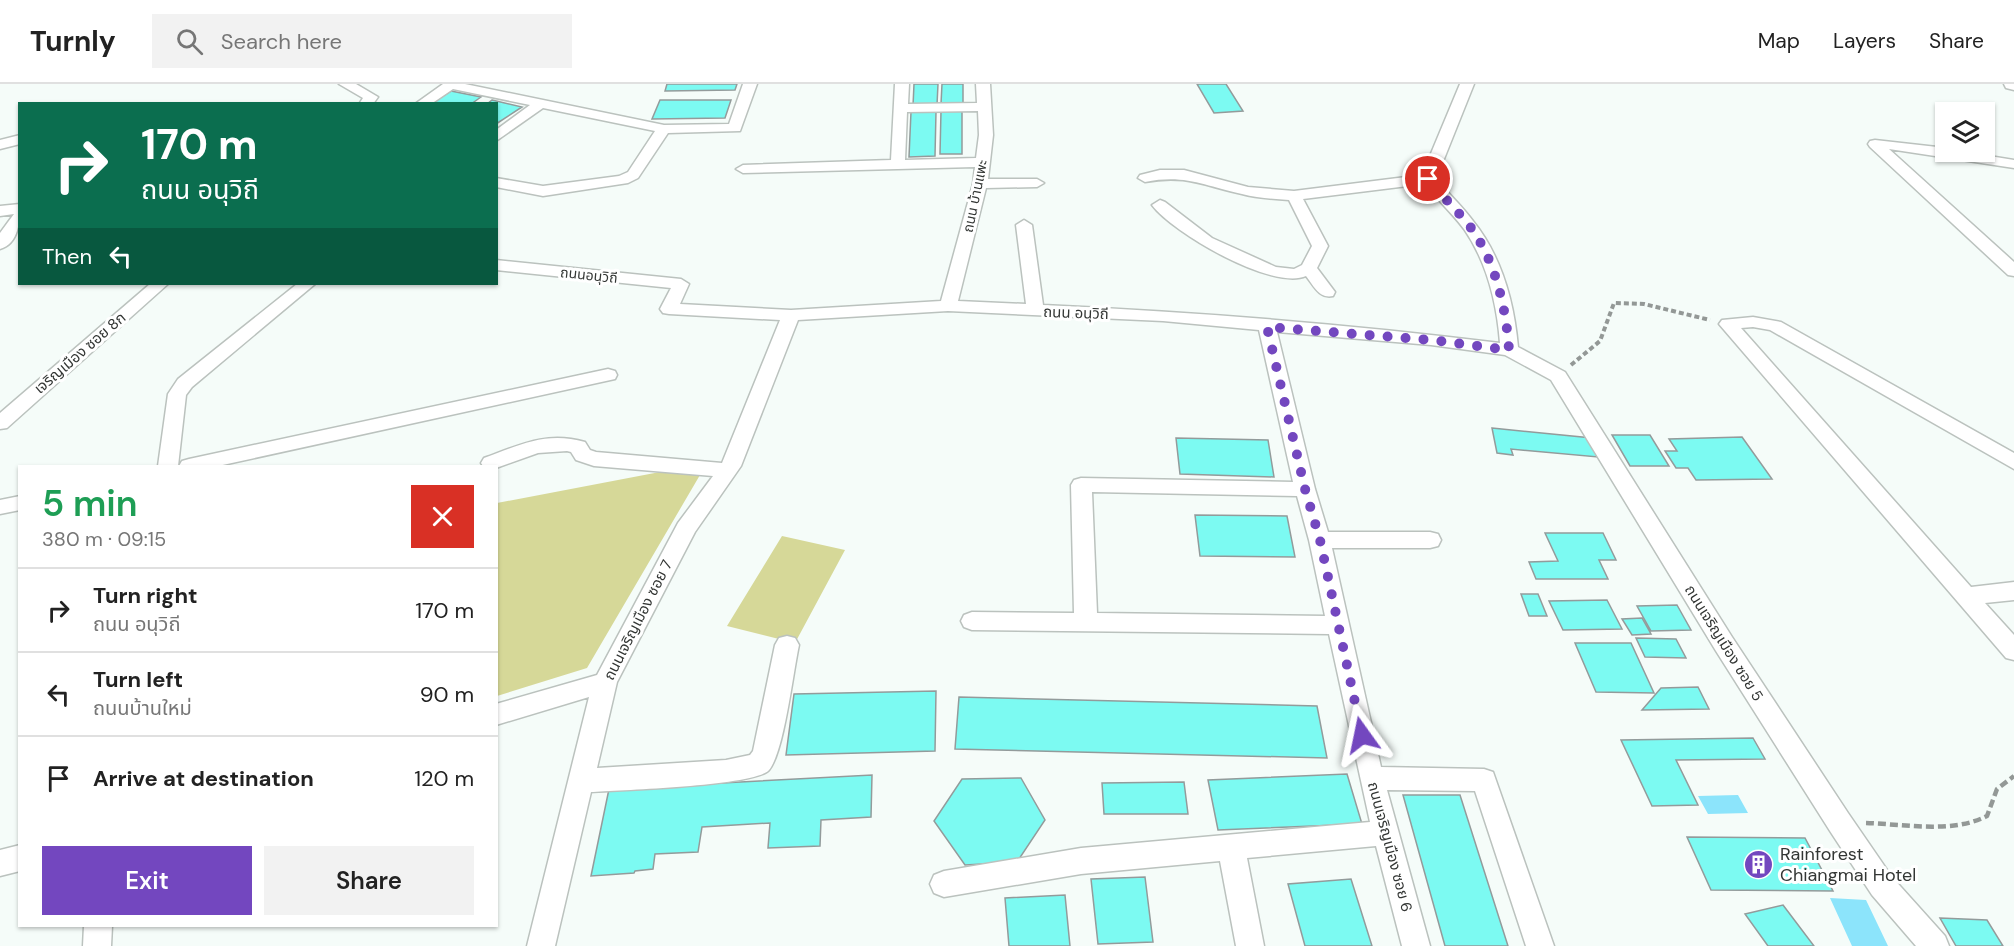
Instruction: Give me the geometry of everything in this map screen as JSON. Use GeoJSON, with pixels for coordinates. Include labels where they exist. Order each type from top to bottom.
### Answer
{"type":"FeatureCollection","features":[{"type":"Feature","properties":{"kind":"street"},"geometry":{"type":"LineString","coordinates":[[346,84],[371,97],[367,102]]}},
{"type":"Feature","properties":{"kind":"street"},"geometry":{"type":"LineString","coordinates":[[424,102],[451,85],[664,129],[735,128],[750,84]]}},
{"type":"Feature","properties":{"kind":"street"},"geometry":{"type":"LineString","coordinates":[[898,165],[902,84]]}},
{"type":"Feature","properties":{"kind":"street","name":"ถนน บ้านแพะ"},"geometry":{"type":"LineString","coordinates":[[948,306],[981,184],[986,135],[983,84]]}},
{"type":"Feature","properties":{"kind":"street"},"geometry":{"type":"LineString","coordinates":[[1428,179],[1467,84]]}},
{"type":"Feature","properties":{"kind":"street"},"geometry":{"type":"LineString","coordinates":[[498,136],[540,104]]}},
{"type":"Feature","properties":{"kind":"street"},"geometry":{"type":"LineString","coordinates":[[901,108],[985,107]]}},
{"type":"Feature","properties":{"kind":"street"},"geometry":{"type":"LineString","coordinates":[[498,182],[543,191],[623,180],[633,175],[664,129]]}},
{"type":"Feature","properties":{"kind":"street"},"geometry":{"type":"LineString","coordinates":[[0,146],[18,140]]}},
{"type":"Feature","properties":{"kind":"street"},"geometry":{"type":"LineString","coordinates":[[2014,164],[1912,147],[1875,144],[2014,271]]}},
{"type":"Feature","properties":{"kind":"street"},"geometry":{"type":"LineString","coordinates":[[743,169],[983,162]]}},
{"type":"Feature","properties":{"kind":"street"},"geometry":{"type":"LineString","coordinates":[[1145,178],[1164,172],[1193,174],[1239,189],[1268,195],[1294,196],[1428,179]]}},
{"type":"Feature","properties":{"kind":"street"},"geometry":{"type":"LineString","coordinates":[[1428,179],[1468,225],[1486,255],[1508,324],[1509,350],[1558,375]]}},
{"type":"Feature","properties":{"kind":"street"},"geometry":{"type":"LineString","coordinates":[[981,184],[1037,183]]}},
{"type":"Feature","properties":{"kind":"street"},"geometry":{"type":"LineString","coordinates":[[1160,205],[1206,241],[1273,272],[1297,274],[1309,268],[1320,246],[1294,196]]}},
{"type":"Feature","properties":{"kind":"street"},"geometry":{"type":"LineString","coordinates":[[0,211],[18,209]]}},
{"type":"Feature","properties":{"kind":"street"},"geometry":{"type":"LineString","coordinates":[[0,244],[18,220]]}},
{"type":"Feature","properties":{"kind":"street"},"geometry":{"type":"LineString","coordinates":[[1024,225],[1035,311]]}},
{"type":"Feature","properties":{"kind":"street","name":"ถนนอนุวิถี"},"geometry":{"type":"LineString","coordinates":[[498,266],[681,284]]}},
{"type":"Feature","properties":{"kind":"street"},"geometry":{"type":"LineString","coordinates":[[1309,268],[1327,292]]}},
{"type":"Feature","properties":{"kind":"street","name":"ถนน อนุวิถี"},"geometry":{"type":"LineString","coordinates":[[681,284],[669,309],[790,315],[948,306],[1163,316],[1431,340],[1509,350]]}},
{"type":"Feature","properties":{"kind":"street","name":"เจริญเมือง ซอย 8ก"},"geometry":{"type":"LineString","coordinates":[[0,423],[159,285]]}},
{"type":"Feature","properties":{"kind":"street"},"geometry":{"type":"LineString","coordinates":[[168,465],[177,394],[185,383],[306,285]]}},
{"type":"Feature","properties":{"kind":"street","name":"ถนนเจริญเมือง ซอย 7"},"geometry":{"type":"LineString","coordinates":[[541,946],[605,682],[686,528],[728,470],[790,315]]}},
{"type":"Feature","properties":{"kind":"street"},"geometry":{"type":"LineString","coordinates":[[1728,324],[1753,322],[1776,326],[2014,462]]}},
{"type":"Feature","properties":{"kind":"street"},"geometry":{"type":"LineString","coordinates":[[1728,324],[2014,651]]}},
{"type":"Feature","properties":{"kind":"street","name":"ถนนเจริญเมือง ซอย 6"},"geometry":{"type":"LineString","coordinates":[[1267,327],[1305,489],[1320,540],[1371,778],[1416,946]]}},
{"type":"Feature","properties":{"kind":"street"},"geometry":{"type":"LineString","coordinates":[[194,465],[608,375]]}},
{"type":"Feature","properties":{"kind":"street","name":"ถนนเจริญเมือง ซอย 5"},"geometry":{"type":"LineString","coordinates":[[1558,375],[1719,635],[1839,822],[1882,886],[1935,946]]}},
{"type":"Feature","properties":{"kind":"street"},"geometry":{"type":"LineString","coordinates":[[491,463],[545,445],[567,443],[578,447],[582,455],[594,459],[728,470]]}},
{"type":"Feature","properties":{"kind":"street"},"geometry":{"type":"LineString","coordinates":[[1086,623],[1081,485],[1305,489]]}},
{"type":"Feature","properties":{"kind":"street"},"geometry":{"type":"LineString","coordinates":[[0,507],[18,503]]}},
{"type":"Feature","properties":{"kind":"street"},"geometry":{"type":"LineString","coordinates":[[1320,540],[1430,540]]}},
{"type":"Feature","properties":{"kind":"street"},"geometry":{"type":"LineString","coordinates":[[1964,596],[2014,591]]}},
{"type":"Feature","properties":{"kind":"street"},"geometry":{"type":"LineString","coordinates":[[972,621],[1339,625]]}},
{"type":"Feature","properties":{"kind":"street"},"geometry":{"type":"LineString","coordinates":[[581,781],[726,771],[758,765],[766,749],[787,645]]}},
{"type":"Feature","properties":{"kind":"street"},"geometry":{"type":"LineString","coordinates":[[498,715],[605,682]]}},
{"type":"Feature","properties":{"kind":"street"},"geometry":{"type":"LineString","coordinates":[[1371,778],[1484,780],[1540,946]]}},
{"type":"Feature","properties":{"kind":"street"},"geometry":{"type":"LineString","coordinates":[[944,884],[1081,861],[1386,833]]}},
{"type":"Feature","properties":{"kind":"street"},"geometry":{"type":"LineString","coordinates":[[1231,847],[1250,946]]}},
{"type":"Feature","properties":{"kind":"street"},"geometry":{"type":"LineString","coordinates":[[0,863],[18,858]]}},
{"type":"Feature","properties":{"kind":"street"},"geometry":{"type":"LineString","coordinates":[[97,946],[98,927]]}},
{"type":"Feature","properties":{"kind":"path"},"geometry":{"type":"LineString","coordinates":[[1558,375],[1600,341],[1614,303],[1644,304],[1728,324]]}},
{"type":"Feature","properties":{"kind":"path"},"geometry":{"type":"LineString","coordinates":[[1839,822],[1950,826],[1972,824],[1987,816],[1997,789],[2014,776]]}},
{"type":"Feature","properties":{"kind":"green space"},"geometry":{"type":"Polygon","coordinates":[[[707,463],[587,668],[498,696],[498,503],[707,463]]]}},
{"type":"Feature","properties":{"kind":"green space"},"geometry":{"type":"Polygon","coordinates":[[[782,536],[845,550],[795,643],[727,626],[782,536]]]}},
{"type":"Feature","properties":{"kind":"water"},"geometry":{"type":"Polygon","coordinates":[[[1738,795],[1748,813],[1708,814],[1698,796],[1738,795]]]}},
{"type":"Feature","properties":{"kind":"water"},"geometry":{"type":"Polygon","coordinates":[[[1830,898],[1866,900],[1888,946],[1852,946],[1830,898]]]}},
{"type":"Feature","properties":{"kind":"building"},"geometry":{"type":"Polygon","coordinates":[[[667,84],[737,84],[735,90],[665,91],[667,84]]]}},
{"type":"Feature","properties":{"kind":"building"},"geometry":{"type":"Polygon","coordinates":[[[914,84],[938,84],[937,105],[913,106],[914,84]]]}},
{"type":"Feature","properties":{"kind":"building"},"geometry":{"type":"Polygon","coordinates":[[[942,84],[963,84],[963,104],[941,104],[942,84]]]}},
{"type":"Feature","properties":{"kind":"building"},"geometry":{"type":"Polygon","coordinates":[[[1197,84],[1226,84],[1243,111],[1214,113],[1197,84]]]}},
{"type":"Feature","properties":{"kind":"building"},"geometry":{"type":"Polygon","coordinates":[[[451,91],[481,97],[474,102],[433,102],[451,91]]]}},
{"type":"Feature","properties":{"kind":"building"},"geometry":{"type":"Polygon","coordinates":[[[492,100],[522,107],[498,123],[498,102],[490,102],[492,100]]]}},
{"type":"Feature","properties":{"kind":"building"},"geometry":{"type":"Polygon","coordinates":[[[660,100],[731,100],[725,118],[652,119],[660,100]]]}},
{"type":"Feature","properties":{"kind":"building"},"geometry":{"type":"Polygon","coordinates":[[[941,111],[962,111],[962,154],[940,154],[941,111]]]}},
{"type":"Feature","properties":{"kind":"building"},"geometry":{"type":"Polygon","coordinates":[[[911,112],[936,112],[935,156],[909,157],[911,112]]]}},
{"type":"Feature","properties":{"kind":"building"},"geometry":{"type":"Polygon","coordinates":[[[1492,428],[1592,438],[1598,457],[1511,449],[1513,455],[1497,453],[1492,428]]]}},
{"type":"Feature","properties":{"kind":"building"},"geometry":{"type":"Polygon","coordinates":[[[1612,435],[1650,435],[1669,466],[1630,466],[1612,435]]]}},
{"type":"Feature","properties":{"kind":"building"},"geometry":{"type":"Polygon","coordinates":[[[1742,437],[1772,479],[1696,480],[1688,468],[1676,468],[1665,451],[1677,451],[1669,439],[1742,437]]]}},
{"type":"Feature","properties":{"kind":"building"},"geometry":{"type":"Polygon","coordinates":[[[1176,438],[1268,440],[1274,477],[1180,474],[1176,438]]]}},
{"type":"Feature","properties":{"kind":"building"},"geometry":{"type":"Polygon","coordinates":[[[1195,515],[1287,516],[1295,557],[1200,556],[1195,515]]]}},
{"type":"Feature","properties":{"kind":"building"},"geometry":{"type":"Polygon","coordinates":[[[1545,533],[1603,533],[1616,560],[1599,560],[1608,579],[1536,579],[1529,562],[1558,561],[1545,533]]]}},
{"type":"Feature","properties":{"kind":"building"},"geometry":{"type":"Polygon","coordinates":[[[1521,594],[1538,594],[1547,616],[1529,616],[1521,594]]]}},
{"type":"Feature","properties":{"kind":"building"},"geometry":{"type":"Polygon","coordinates":[[[1607,600],[1622,629],[1563,630],[1549,601],[1607,600]]]}},
{"type":"Feature","properties":{"kind":"building"},"geometry":{"type":"Polygon","coordinates":[[[1677,605],[1691,630],[1651,631],[1637,606],[1677,605]]]}},
{"type":"Feature","properties":{"kind":"building"},"geometry":{"type":"Polygon","coordinates":[[[1642,618],[1651,634],[1632,635],[1622,619],[1642,618]]]}},
{"type":"Feature","properties":{"kind":"building"},"geometry":{"type":"Polygon","coordinates":[[[1636,638],[1676,639],[1686,658],[1645,657],[1636,638]]]}},
{"type":"Feature","properties":{"kind":"building"},"geometry":{"type":"Polygon","coordinates":[[[1575,643],[1631,643],[1654,693],[1596,692],[1575,643]]]}},
{"type":"Feature","properties":{"kind":"building"},"geometry":{"type":"Polygon","coordinates":[[[1698,687],[1709,709],[1642,710],[1661,688],[1698,687]]]}},
{"type":"Feature","properties":{"kind":"building"},"geometry":{"type":"Polygon","coordinates":[[[936,691],[935,751],[786,755],[794,694],[936,691]]]}},
{"type":"Feature","properties":{"kind":"building"},"geometry":{"type":"Polygon","coordinates":[[[959,697],[1317,706],[1327,758],[955,749],[959,697]]]}},
{"type":"Feature","properties":{"kind":"building"},"geometry":{"type":"Polygon","coordinates":[[[1753,738],[1765,759],[1676,760],[1698,805],[1652,806],[1621,740],[1753,738]]]}},
{"type":"Feature","properties":{"kind":"building"},"geometry":{"type":"Polygon","coordinates":[[[1347,774],[1362,824],[1218,830],[1208,780],[1347,774]]]}},
{"type":"Feature","properties":{"kind":"building"},"geometry":{"type":"Polygon","coordinates":[[[872,775],[871,817],[821,820],[820,846],[768,848],[770,823],[702,827],[698,852],[655,854],[653,869],[634,873],[591,876],[609,789],[872,775]]]}},
{"type":"Feature","properties":{"kind":"building"},"geometry":{"type":"Polygon","coordinates":[[[1021,778],[1045,820],[1017,862],[965,865],[934,821],[962,779],[1021,778]]]}},
{"type":"Feature","properties":{"kind":"building"},"geometry":{"type":"Polygon","coordinates":[[[1184,782],[1188,814],[1104,814],[1102,783],[1184,782]]]}},
{"type":"Feature","properties":{"kind":"building"},"geometry":{"type":"Polygon","coordinates":[[[1403,795],[1460,795],[1508,946],[1445,946],[1403,795]]]}},
{"type":"Feature","properties":{"kind":"building","name":"Rainforest Chiangmai Hotel"},"geometry":{"type":"Polygon","coordinates":[[[1687,837],[1805,838],[1833,891],[1711,890],[1687,837]]]}},
{"type":"Feature","properties":{"kind":"building"},"geometry":{"type":"Polygon","coordinates":[[[1145,877],[1153,942],[1098,944],[1091,879],[1145,877]]]}},
{"type":"Feature","properties":{"kind":"building"},"geometry":{"type":"Polygon","coordinates":[[[1351,879],[1372,946],[1305,946],[1288,884],[1351,879]]]}},
{"type":"Feature","properties":{"kind":"building"},"geometry":{"type":"Polygon","coordinates":[[[1065,895],[1070,946],[1009,946],[1005,898],[1065,895]]]}},
{"type":"Feature","properties":{"kind":"building"},"geometry":{"type":"Polygon","coordinates":[[[1783,905],[1814,946],[1768,946],[1745,914],[1783,905]]]}},
{"type":"Feature","properties":{"kind":"building"},"geometry":{"type":"Polygon","coordinates":[[[1940,918],[1987,920],[2003,946],[1956,946],[1940,918]]]}},
{"type":"Feature","properties":{"kind":"place","name":"Rainforest Chiangmai Hotel"},"geometry":{"type":"Point","coordinates":[1759,864]}},
{"type":"Feature","properties":{"kind":"route"},"geometry":{"type":"LineString","coordinates":[[1362,735],[1320,540],[1305,489],[1267,327],[1431,340],[1509,350],[1508,324],[1486,255],[1468,225],[1428,179]]}}]}
